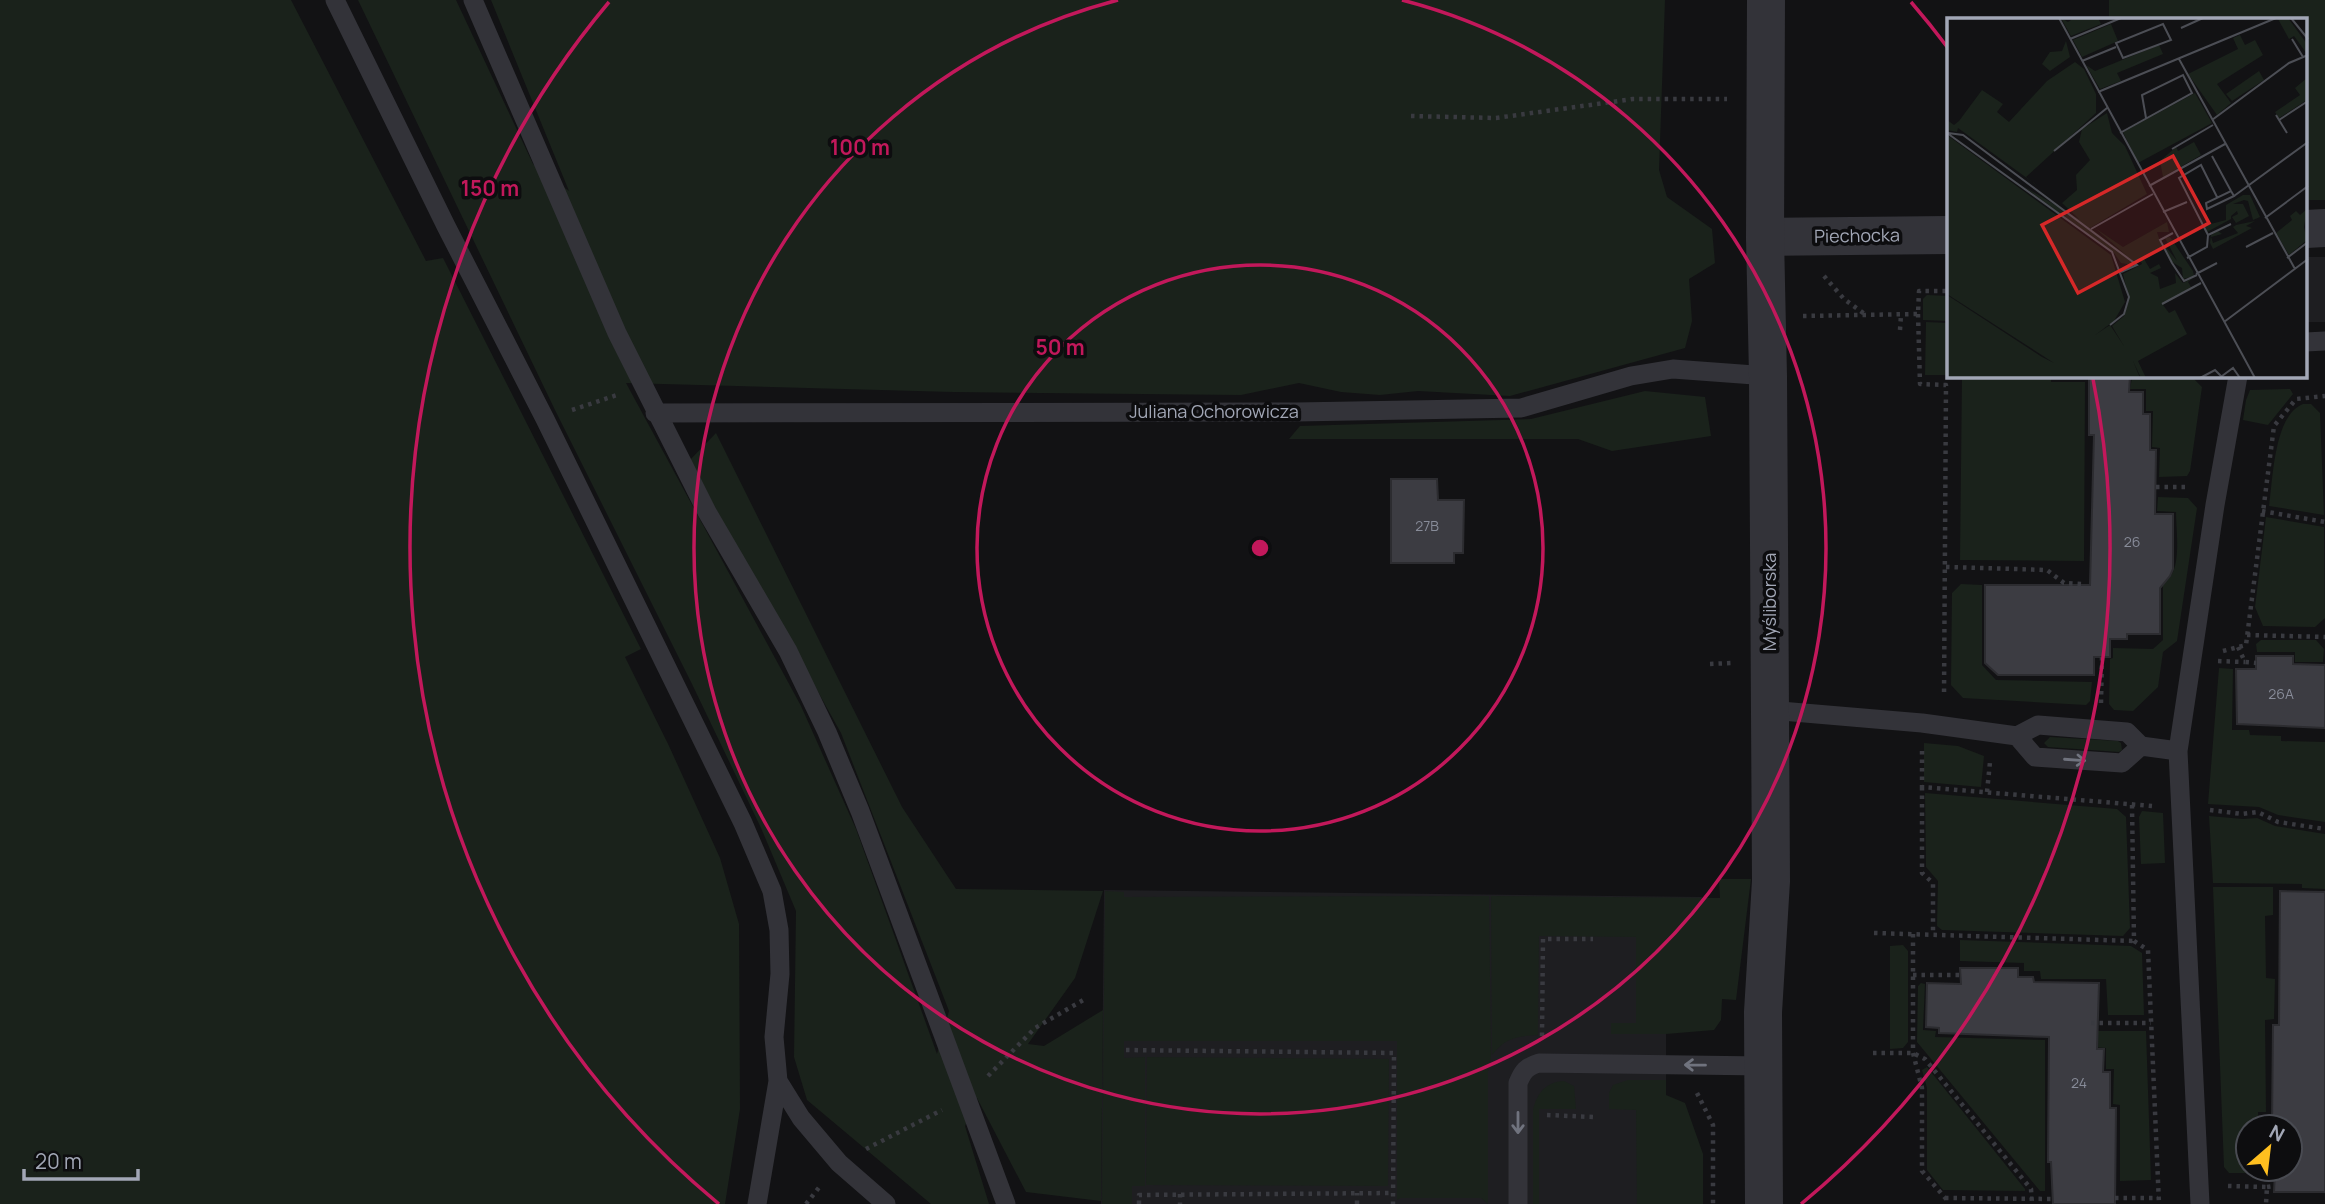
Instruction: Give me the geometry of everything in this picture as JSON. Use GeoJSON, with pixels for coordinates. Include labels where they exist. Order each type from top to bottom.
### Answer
{"type":"FeatureCollection","features":[{"type":"Feature","properties":{"kind":"street","name":"Myśliborska"},"geometry":{"type":"LineString","coordinates":[[1763,1204],[1763,1012],[1771,881],[1768,376],[1781,237],[1766,99],[1766,0]]}},
{"type":"Feature","properties":{"kind":"street","name":"Piechocka"},"geometry":{"type":"LineString","coordinates":[[1781,237],[1947,235]]}},
{"type":"Feature","properties":{"kind":"lane"},"geometry":{"type":"LineString","coordinates":[[335,0],[545,419],[743,823],[772,891],[779,929],[780,974],[774,1037],[778,1081],[757,1204]]}},
{"type":"Feature","properties":{"kind":"lane"},"geometry":{"type":"LineString","coordinates":[[473,0],[594,283],[643,387],[707,512],[788,652],[827,732],[860,811],[1006,1204]]}},
{"type":"Feature","properties":{"kind":"lane","name":"Juliana Ochorowicza"},"geometry":{"type":"LineString","coordinates":[[656,413],[1296,412],[1521,408],[1631,376],[1673,369],[1768,376]]}},
{"type":"Feature","properties":{"kind":"lane"},"geometry":{"type":"LineString","coordinates":[[2200,1204],[2178,751],[2215,505],[2238,378]]}},
{"type":"Feature","properties":{"kind":"lane"},"geometry":{"type":"LineString","coordinates":[[1769,710],[1922,723],[2017,736],[2038,725],[2127,732],[2141,746],[2178,751]]}},
{"type":"Feature","properties":{"kind":"lane"},"geometry":{"type":"LineString","coordinates":[[2017,736],[2035,757],[2122,763],[2141,746]]}},
{"type":"Feature","properties":{"kind":"lane"},"geometry":{"type":"LineString","coordinates":[[1518,1204],[1518,1083],[1523,1071],[1529,1066],[1539,1063],[1763,1066]]}},
{"type":"Feature","properties":{"kind":"lane"},"geometry":{"type":"LineString","coordinates":[[778,1081],[801,1118],[839,1163],[886,1204]]}},
{"type":"Feature","properties":{"kind":"path"},"geometry":{"type":"LineString","coordinates":[[1411,116],[1496,118],[1633,99],[1766,99]]}},
{"type":"Feature","properties":{"kind":"path"},"geometry":{"type":"LineString","coordinates":[[1781,237],[1844,299],[1867,315]]}},
{"type":"Feature","properties":{"kind":"path"},"geometry":{"type":"LineString","coordinates":[[1944,705],[1946,385],[1920,384],[1918,314],[1919,290],[1947,291]]}},
{"type":"Feature","properties":{"kind":"path"},"geometry":{"type":"LineString","coordinates":[[1900,314],[1900,330]]}},
{"type":"Feature","properties":{"kind":"path"},"geometry":{"type":"LineString","coordinates":[[1801,316],[1918,314]]}},
{"type":"Feature","properties":{"kind":"path"},"geometry":{"type":"LineString","coordinates":[[545,419],[643,387]]}},
{"type":"Feature","properties":{"kind":"path"},"geometry":{"type":"LineString","coordinates":[[2218,653],[2246,645],[2274,426],[2296,399],[2325,396]]}},
{"type":"Feature","properties":{"kind":"path"},"geometry":{"type":"LineString","coordinates":[[2156,487],[2194,486]]}},
{"type":"Feature","properties":{"kind":"path"},"geometry":{"type":"LineString","coordinates":[[2262,511],[2325,522]]}},
{"type":"Feature","properties":{"kind":"path"},"geometry":{"type":"LineString","coordinates":[[1946,567],[2047,570],[2064,583],[2082,584]]}},
{"type":"Feature","properties":{"kind":"path"},"geometry":{"type":"LineString","coordinates":[[2247,635],[2325,637]]}},
{"type":"Feature","properties":{"kind":"path"},"geometry":{"type":"LineString","coordinates":[[2237,647],[2245,662]]}},
{"type":"Feature","properties":{"kind":"path"},"geometry":{"type":"LineString","coordinates":[[2101,705],[2102,657]]}},
{"type":"Feature","properties":{"kind":"path"},"geometry":{"type":"LineString","coordinates":[[2217,661],[2256,663]]}},
{"type":"Feature","properties":{"kind":"path"},"geometry":{"type":"LineString","coordinates":[[1922,723],[1922,873],[1933,883],[1933,934]]}},
{"type":"Feature","properties":{"kind":"path"},"geometry":{"type":"LineString","coordinates":[[1922,787],[2242,814],[2258,812],[2277,822],[2325,829]]}},
{"type":"Feature","properties":{"kind":"path"},"geometry":{"type":"LineString","coordinates":[[2132,805],[2134,941]]}},
{"type":"Feature","properties":{"kind":"path"},"geometry":{"type":"LineString","coordinates":[[1874,933],[2134,941],[2148,950],[2158,1201],[2115,1198]]}},
{"type":"Feature","properties":{"kind":"path"},"geometry":{"type":"LineString","coordinates":[[1913,934],[1913,1053],[1922,1088],[1922,1171],[1947,1204]]}},
{"type":"Feature","properties":{"kind":"path"},"geometry":{"type":"LineString","coordinates":[[1542,1041],[1544,939],[1593,939]]}},
{"type":"Feature","properties":{"kind":"path"},"geometry":{"type":"LineString","coordinates":[[1913,975],[1960,975]]}},
{"type":"Feature","properties":{"kind":"path"},"geometry":{"type":"LineString","coordinates":[[839,1163],[965,1098],[1035,1028],[1085,999]]}},
{"type":"Feature","properties":{"kind":"path"},"geometry":{"type":"LineString","coordinates":[[2091,1023],[2151,1023]]}},
{"type":"Feature","properties":{"kind":"path"},"geometry":{"type":"LineString","coordinates":[[1126,1050],[1394,1053],[1393,1204]]}},
{"type":"Feature","properties":{"kind":"path"},"geometry":{"type":"LineString","coordinates":[[1873,1053],[1913,1053],[1925,1059],[2031,1189],[2032,1201]]}},
{"type":"Feature","properties":{"kind":"path"},"geometry":{"type":"LineString","coordinates":[[1544,1115],[1593,1117]]}},
{"type":"Feature","properties":{"kind":"path"},"geometry":{"type":"LineString","coordinates":[[2220,1186],[2274,1186]]}},
{"type":"Feature","properties":{"kind":"path"},"geometry":{"type":"LineString","coordinates":[[2266,1204],[2267,1186]]}},
{"type":"Feature","properties":{"kind":"path"},"geometry":{"type":"LineString","coordinates":[[1139,1204],[1139,1195],[1393,1192]]}},
{"type":"Feature","properties":{"kind":"path"},"geometry":{"type":"LineString","coordinates":[[1357,1193],[1357,1204]]}},
{"type":"Feature","properties":{"kind":"path"},"geometry":{"type":"LineString","coordinates":[[1180,1194],[1180,1204]]}},
{"type":"Feature","properties":{"kind":"path"},"geometry":{"type":"LineString","coordinates":[[1945,1198],[2032,1201],[2052,1199]]}},
{"type":"Feature","properties":{"kind":"shaded area"},"geometry":{"type":"Polygon","coordinates":[[[0,0],[291,0],[426,261],[443,258],[641,649],[625,657],[720,858],[739,924],[740,1109],[725,1204],[0,1204],[0,0]]]}},
{"type":"Feature","properties":{"kind":"shaded area"},"geometry":{"type":"Polygon","coordinates":[[[358,0],[456,0],[533,164],[569,191],[491,0],[1665,0],[1659,170],[1667,197],[1712,229],[1715,263],[1689,279],[1692,321],[1685,348],[1510,396],[1418,391],[1380,395],[1341,392],[1299,383],[1241,395],[953,392],[626,383],[801,706],[856,829],[937,1054],[949,1011],[841,733],[689,461],[716,433],[902,807],[956,889],[1103,891],[1075,978],[1028,1044],[1044,1046],[1103,1010],[1101,1201],[1026,1192],[977,1098],[965,1126],[989,1204],[931,1204],[807,1100],[794,1057],[796,911],[761,828],[692,684],[555,410],[358,0]]]}},
{"type":"Feature","properties":{"kind":"shaded area"},"geometry":{"type":"Polygon","coordinates":[[[2109,0],[2325,0],[2325,200],[2308,200],[2308,18],[2109,18],[2109,0]]]}},
{"type":"Feature","properties":{"kind":"shaded area"},"geometry":{"type":"Polygon","coordinates":[[[2308,257],[2325,257],[2325,322],[2308,322],[2308,257]]]}},
{"type":"Feature","properties":{"kind":"shaded area"},"geometry":{"type":"Polygon","coordinates":[[[1927,295],[1947,296],[1947,321],[1923,320],[1923,299],[1927,295]]]}},
{"type":"Feature","properties":{"kind":"shaded area"},"geometry":{"type":"Polygon","coordinates":[[[1926,322],[1947,323],[1947,375],[1925,375],[1926,322]]]}},
{"type":"Feature","properties":{"kind":"shaded area"},"geometry":{"type":"Polygon","coordinates":[[[1962,378],[2051,378],[2051,382],[2085,382],[2084,561],[1960,560],[1962,378]]]}},
{"type":"Feature","properties":{"kind":"shaded area"},"geometry":{"type":"Polygon","coordinates":[[[2132,378],[2193,378],[2202,387],[2190,471],[2187,476],[2159,477],[2160,448],[2152,447],[2153,411],[2146,411],[2146,389],[2130,389],[2132,378]]]}},
{"type":"Feature","properties":{"kind":"shaded area"},"geometry":{"type":"Polygon","coordinates":[[[2290,389],[2293,394],[2268,425],[2243,420],[2250,390],[2290,389]]]}},
{"type":"Feature","properties":{"kind":"shaded area"},"geometry":{"type":"Polygon","coordinates":[[[1645,391],[1705,397],[1711,436],[1612,451],[1578,439],[1289,439],[1300,426],[1531,419],[1645,391]]]}},
{"type":"Feature","properties":{"kind":"shaded area"},"geometry":{"type":"Polygon","coordinates":[[[2303,404],[2311,404],[2320,413],[2324,515],[2269,506],[2281,434],[2293,410],[2303,404]]]}},
{"type":"Feature","properties":{"kind":"shaded area"},"geometry":{"type":"Polygon","coordinates":[[[2158,497],[2188,498],[2197,508],[2177,641],[2163,652],[2158,687],[2133,711],[2114,710],[2109,704],[2110,659],[2113,658],[2113,648],[2153,649],[2163,640],[2163,583],[2169,578],[2176,562],[2176,512],[2157,511],[2158,497]]]}},
{"type":"Feature","properties":{"kind":"shaded area"},"geometry":{"type":"Polygon","coordinates":[[[2266,517],[2324,527],[2325,618],[2315,627],[2263,626],[2255,607],[2266,517]]]}},
{"type":"Feature","properties":{"kind":"shaded area"},"geometry":{"type":"Polygon","coordinates":[[[1961,584],[1982,585],[1982,665],[1996,680],[2092,682],[2090,701],[2086,705],[1963,698],[1951,685],[1952,593],[1961,584]]]}},
{"type":"Feature","properties":{"kind":"shaded area"},"geometry":{"type":"Polygon","coordinates":[[[2261,640],[2316,640],[2324,649],[2323,662],[2295,662],[2295,652],[2257,652],[2256,644],[2261,640]]]}},
{"type":"Feature","properties":{"kind":"shaded area"},"geometry":{"type":"Polygon","coordinates":[[[2219,668],[2233,669],[2232,730],[2249,730],[2250,735],[2281,736],[2281,741],[2325,742],[2325,822],[2278,815],[2259,807],[2208,804],[2219,668]]]}},
{"type":"Feature","properties":{"kind":"shaded area"},"geometry":{"type":"Polygon","coordinates":[[[2050,737],[2118,741],[2122,750],[2119,752],[2048,747],[2044,743],[2050,737]]]}},
{"type":"Feature","properties":{"kind":"shaded area"},"geometry":{"type":"Polygon","coordinates":[[[1924,743],[1958,746],[1984,756],[1981,787],[1924,782],[1924,743]]]}},
{"type":"Feature","properties":{"kind":"shaded area"},"geometry":{"type":"Polygon","coordinates":[[[1925,793],[2117,809],[2126,817],[2130,928],[2123,936],[1942,930],[1937,926],[1938,881],[1926,867],[1925,793]]]}},
{"type":"Feature","properties":{"kind":"shaded area"},"geometry":{"type":"Polygon","coordinates":[[[2142,811],[2163,813],[2165,863],[2141,864],[2139,817],[2142,811]]]}},
{"type":"Feature","properties":{"kind":"shaded area"},"geometry":{"type":"Polygon","coordinates":[[[2209,816],[2257,818],[2275,826],[2325,834],[2325,889],[2302,888],[2302,884],[2213,883],[2209,816]]]}},
{"type":"Feature","properties":{"kind":"shaded area"},"geometry":{"type":"Polygon","coordinates":[[[1719,879],[1751,879],[1736,1000],[1722,999],[1721,1020],[1714,1030],[1666,1034],[1611,1034],[1611,1023],[1636,1023],[1636,937],[1539,936],[1538,1035],[1512,1039],[1492,1055],[1491,896],[1720,898],[1719,879]]]}},
{"type":"Feature","properties":{"kind":"shaded area"},"geometry":{"type":"Polygon","coordinates":[[[2213,887],[2273,887],[2273,915],[2265,916],[2266,978],[2275,979],[2274,1019],[2265,1020],[2266,1112],[2234,1113],[2234,1173],[2229,1173],[2224,1167],[2213,887]]]}},
{"type":"Feature","properties":{"kind":"shaded area"},"geometry":{"type":"Polygon","coordinates":[[[1104,890],[1702,897],[1666,1034],[1666,1168],[1703,1204],[1101,1204],[1104,890]]]}},
{"type":"Feature","properties":{"kind":"shaded area"},"geometry":{"type":"Polygon","coordinates":[[[1105,891],[1124,892],[1124,897],[1489,896],[1491,1057],[1488,1071],[1488,1204],[1481,1198],[1397,1200],[1397,1041],[1124,1041],[1124,1058],[1145,1057],[1145,1186],[1132,1186],[1132,1204],[1102,1204],[1105,891]]]}},
{"type":"Feature","properties":{"kind":"shaded area"},"geometry":{"type":"Polygon","coordinates":[[[1960,940],[2131,946],[2142,953],[2144,1015],[2108,1015],[2106,979],[2041,979],[2040,971],[2024,971],[2024,963],[1960,961],[1960,940]]]}},
{"type":"Feature","properties":{"kind":"shaded area"},"geometry":{"type":"Polygon","coordinates":[[[1903,945],[1908,951],[1908,1042],[1903,1048],[1890,1049],[1890,946],[1903,945]]]}},
{"type":"Feature","properties":{"kind":"shaded area"},"geometry":{"type":"Polygon","coordinates":[[[1925,984],[1923,1030],[1936,1031],[1935,1037],[2045,1040],[2045,1191],[2040,1191],[1917,1042],[1918,986],[1925,984]]]}},
{"type":"Feature","properties":{"kind":"shaded area"},"geometry":{"type":"Polygon","coordinates":[[[2093,1031],[2146,1031],[2151,1180],[2120,1181],[2120,1105],[2113,1104],[2114,1069],[2106,1069],[2106,1048],[2092,1047],[2093,1031]]]}},
{"type":"Feature","properties":{"kind":"shaded area"},"geometry":{"type":"Polygon","coordinates":[[[1147,1057],[1389,1059],[1388,1186],[1146,1185],[1147,1057]]]}},
{"type":"Feature","properties":{"kind":"shaded area"},"geometry":{"type":"Polygon","coordinates":[[[1927,1067],[2025,1191],[1943,1190],[1927,1170],[1927,1088],[1922,1070],[1927,1067]]]}},
{"type":"Feature","properties":{"kind":"shaded area"},"geometry":{"type":"Polygon","coordinates":[[[1628,1080],[1666,1080],[1666,1095],[1685,1103],[1703,1154],[1703,1204],[1637,1204],[1636,1110],[1609,1109],[1609,1093],[1613,1085],[1628,1080]]]}},
{"type":"Feature","properties":{"kind":"shaded area"},"geometry":{"type":"Polygon","coordinates":[[[1564,1081],[1574,1086],[1576,1109],[1539,1109],[1539,1204],[1533,1204],[1533,1110],[1537,1098],[1547,1086],[1564,1081]]]}},
{"type":"Feature","properties":{"kind":"building"},"geometry":{"type":"Polygon","coordinates":[[[2089,378],[2130,378],[2129,392],[2143,392],[2143,414],[2150,414],[2150,450],[2156,450],[2155,514],[2173,514],[2173,569],[2160,588],[2160,634],[2127,634],[2127,639],[2110,639],[2110,657],[2094,657],[2094,675],[1998,675],[1985,663],[1985,585],[2090,585],[2094,435],[2089,435],[2089,378]]]}},
{"type":"Feature","properties":{"kind":"building"},"geometry":{"type":"Polygon","coordinates":[[[1391,479],[1437,479],[1438,500],[1464,500],[1463,553],[1454,553],[1454,563],[1391,563],[1391,479]]]}},
{"type":"Feature","properties":{"kind":"building"},"geometry":{"type":"Polygon","coordinates":[[[2256,656],[2293,656],[2293,664],[2325,665],[2325,728],[2237,724],[2236,669],[2256,669],[2256,656]]]}},
{"type":"Feature","properties":{"kind":"building"},"geometry":{"type":"Polygon","coordinates":[[[2280,891],[2325,892],[2325,1192],[2274,1192],[2274,1183],[2304,1183],[2304,1113],[2272,1113],[2273,1025],[2279,1025],[2280,891]]]}},
{"type":"Feature","properties":{"kind":"building"},"geometry":{"type":"Polygon","coordinates":[[[1960,968],[2018,968],[2018,977],[2033,977],[2034,982],[2099,983],[2097,1049],[2104,1049],[2103,1072],[2110,1072],[2110,1108],[2116,1108],[2115,1204],[2053,1204],[2051,1162],[2048,1162],[2049,1037],[1939,1033],[1939,1028],[1926,1027],[1927,983],[1961,984],[1960,968]]]}}]}
